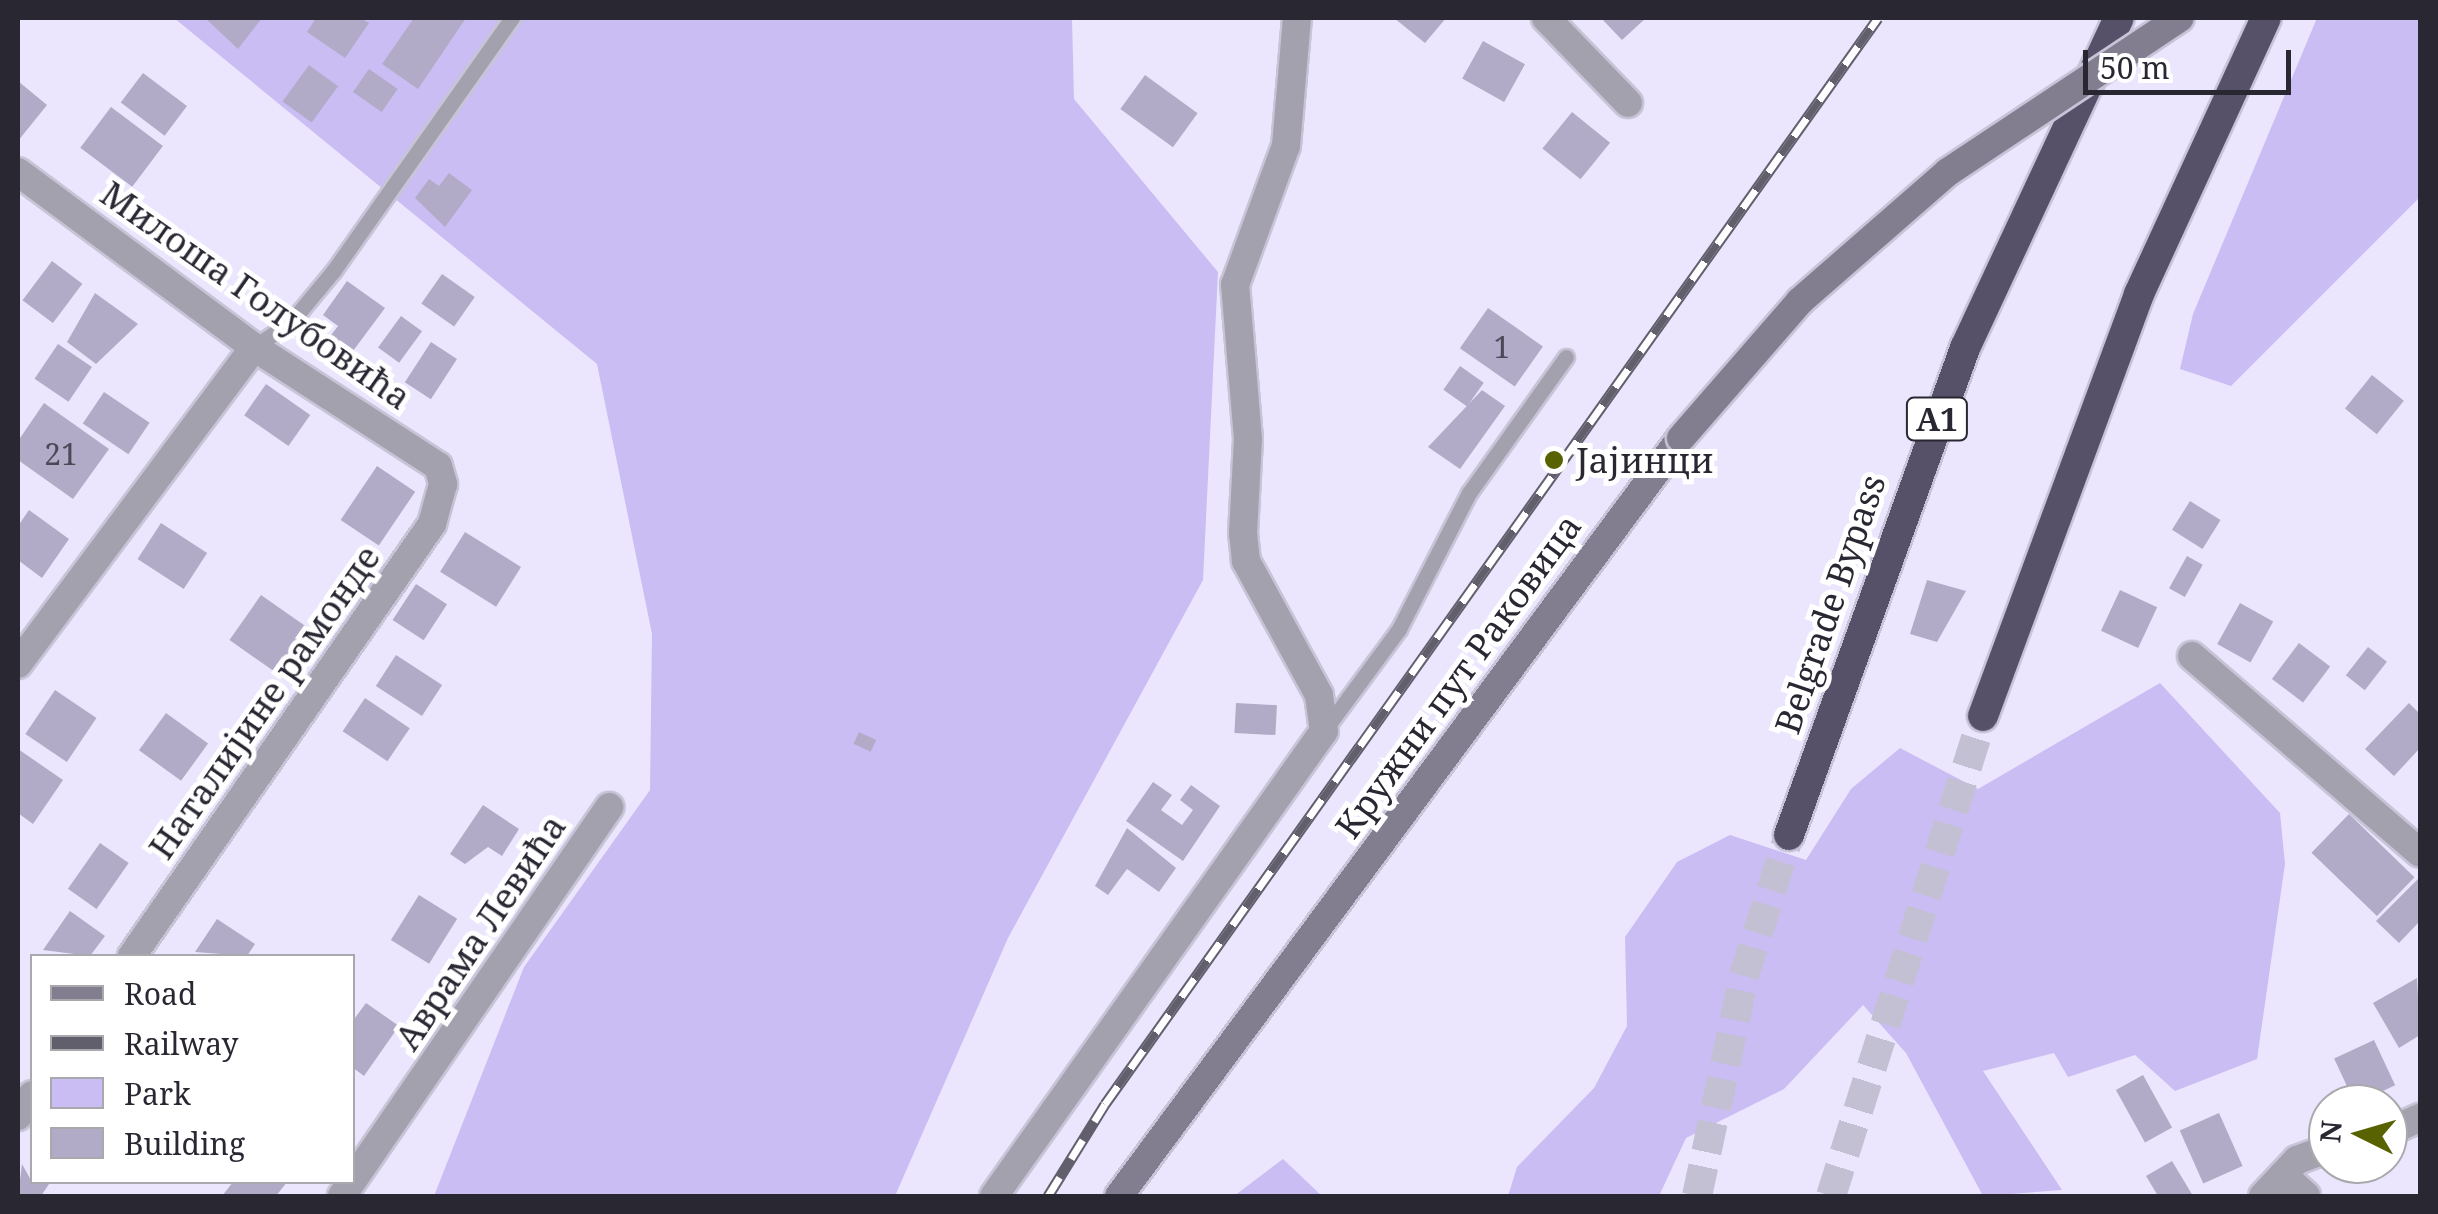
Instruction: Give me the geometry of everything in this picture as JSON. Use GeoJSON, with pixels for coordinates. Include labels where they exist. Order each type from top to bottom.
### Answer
{"type":"FeatureCollection","features":[{"type":"Feature","properties":{"kind":"highway","name":"Belgrade Bypass"},"geometry":{"type":"LineString","coordinates":[[1790,835],[1965,348],[2120,18]]}},
{"type":"Feature","properties":{"kind":"highway"},"geometry":{"type":"LineString","coordinates":[[1983,716],[2139,294],[2266,18]]}},
{"type":"Feature","properties":{"kind":"main road","name":"Кружни пут Раковица"},"geometry":{"type":"LineString","coordinates":[[1119,1196],[1681,438],[1800,302],[1948,172],[2180,18]]}},
{"type":"Feature","properties":{"kind":"street"},"geometry":{"type":"LineString","coordinates":[[994,1196],[1324,731],[1319,695],[1246,561],[1243,534],[1248,440],[1235,285],[1286,146],[1297,18]]}},
{"type":"Feature","properties":{"kind":"street"},"geometry":{"type":"LineString","coordinates":[[1546,18],[1628,103]]}},
{"type":"Feature","properties":{"kind":"street","name":"Милоша Голубовића"},"geometry":{"type":"LineString","coordinates":[[18,172],[254,347],[417,451],[443,484]]}},
{"type":"Feature","properties":{"kind":"street"},"geometry":{"type":"LineString","coordinates":[[18,664],[254,347]]}},
{"type":"Feature","properties":{"kind":"street","name":"Наталијине рамонде"},"geometry":{"type":"LineString","coordinates":[[133,954],[432,524],[443,484]]}},
{"type":"Feature","properties":{"kind":"street"},"geometry":{"type":"LineString","coordinates":[[2192,656],[2420,853]]}},
{"type":"Feature","properties":{"kind":"street","name":"Аврама Левића"},"geometry":{"type":"LineString","coordinates":[[355,1177],[609,807]]}},
{"type":"Feature","properties":{"kind":"street"},"geometry":{"type":"LineString","coordinates":[[2264,1196],[2284,1175],[2308,1160]]}},
{"type":"Feature","properties":{"kind":"street"},"geometry":{"type":"LineString","coordinates":[[2284,1175],[2306,1196]]}},
{"type":"Feature","properties":{"kind":"lane"},"geometry":{"type":"LineString","coordinates":[[254,347],[302,311],[512,18]]}},
{"type":"Feature","properties":{"kind":"lane"},"geometry":{"type":"LineString","coordinates":[[1324,731],[1399,629],[1470,493],[1566,358]]}},
{"type":"Feature","properties":{"kind":"green space"},"geometry":{"type":"Polygon","coordinates":[[[174,18],[1072,18],[1074,99],[1218,272],[1203,580],[1008,938],[895,1196],[434,1196],[524,967],[650,790],[652,634],[597,364],[174,18]]]}},
{"type":"Feature","properties":{"kind":"green space"},"geometry":{"type":"Polygon","coordinates":[[[2317,18],[2420,18],[2420,197],[2231,386],[2180,369],[2193,314],[2317,18]]]}},
{"type":"Feature","properties":{"kind":"green space"},"geometry":{"type":"Polygon","coordinates":[[[2160,683],[2280,813],[2285,864],[2257,1059],[2175,1091],[2135,1055],[2068,1077],[2054,1053],[1983,1071],[2062,1190],[1983,1196],[1906,1053],[1863,1005],[1784,1089],[1686,1138],[1659,1196],[1508,1196],[1517,1167],[1594,1088],[1627,1026],[1625,937],[1677,862],[1730,835],[1806,860],[1851,789],[1900,748],[1978,789],[2160,683]]]}},
{"type":"Feature","properties":{"kind":"green space"},"geometry":{"type":"Polygon","coordinates":[[[1283,1159],[1322,1196],[1234,1196],[1283,1159]]]}},
{"type":"Feature","properties":{"kind":"building"},"geometry":{"type":"Polygon","coordinates":[[[205,18],[262,18],[238,49],[205,18]]]}},
{"type":"Feature","properties":{"kind":"building"},"geometry":{"type":"Polygon","coordinates":[[[316,18],[360,18],[369,23],[345,58],[307,32],[316,18]]]}},
{"type":"Feature","properties":{"kind":"building"},"geometry":{"type":"Polygon","coordinates":[[[414,18],[466,18],[418,89],[382,64],[414,18]]]}},
{"type":"Feature","properties":{"kind":"building"},"geometry":{"type":"Polygon","coordinates":[[[1394,18],[1446,18],[1425,43],[1394,18]]]}},
{"type":"Feature","properties":{"kind":"building"},"geometry":{"type":"Polygon","coordinates":[[[1601,18],[1646,18],[1622,40],[1601,18]]]}},
{"type":"Feature","properties":{"kind":"building"},"geometry":{"type":"Polygon","coordinates":[[[1483,41],[1525,64],[1504,102],[1462,79],[1483,41]]]}},
{"type":"Feature","properties":{"kind":"building"},"geometry":{"type":"Polygon","coordinates":[[[309,65],[338,86],[312,123],[283,101],[309,65]]]}},
{"type":"Feature","properties":{"kind":"building"},"geometry":{"type":"Polygon","coordinates":[[[369,69],[398,89],[382,112],[353,92],[369,69]]]}},
{"type":"Feature","properties":{"kind":"building"},"geometry":{"type":"Polygon","coordinates":[[[143,73],[187,106],[165,136],[121,103],[143,73]]]}},
{"type":"Feature","properties":{"kind":"building"},"geometry":{"type":"Polygon","coordinates":[[[1145,75],[1198,113],[1173,147],[1120,109],[1145,75]]]}},
{"type":"Feature","properties":{"kind":"building"},"geometry":{"type":"Polygon","coordinates":[[[18,81],[47,105],[18,141],[18,81]]]}},
{"type":"Feature","properties":{"kind":"building"},"geometry":{"type":"Polygon","coordinates":[[[111,107],[163,146],[132,187],[80,148],[111,107]]]}},
{"type":"Feature","properties":{"kind":"building"},"geometry":{"type":"Polygon","coordinates":[[[1572,112],[1610,143],[1581,179],[1542,149],[1572,112]]]}},
{"type":"Feature","properties":{"kind":"building"},"geometry":{"type":"Polygon","coordinates":[[[449,173],[472,190],[445,227],[415,198],[429,179],[439,186],[449,173]]]}},
{"type":"Feature","properties":{"kind":"building"},"geometry":{"type":"Polygon","coordinates":[[[52,261],[82,284],[53,323],[23,300],[52,261]]]}},
{"type":"Feature","properties":{"kind":"building"},"geometry":{"type":"Polygon","coordinates":[[[442,274],[475,297],[454,326],[421,303],[442,274]]]}},
{"type":"Feature","properties":{"kind":"building"},"geometry":{"type":"Polygon","coordinates":[[[347,281],[385,308],[350,355],[328,339],[338,326],[323,315],[347,281]]]}},
{"type":"Feature","properties":{"kind":"building"},"geometry":{"type":"Polygon","coordinates":[[[95,293],[138,324],[96,364],[67,342],[95,293]]]}},
{"type":"Feature","properties":{"kind":"building"},"geometry":{"type":"Polygon","coordinates":[[[1488,308],[1543,346],[1515,387],[1460,348],[1488,308]]]}},
{"type":"Feature","properties":{"kind":"building"},"geometry":{"type":"Polygon","coordinates":[[[401,316],[422,331],[399,363],[378,348],[401,316]]]}},
{"type":"Feature","properties":{"kind":"building"},"geometry":{"type":"Polygon","coordinates":[[[431,342],[457,359],[431,399],[405,382],[431,342]]]}},
{"type":"Feature","properties":{"kind":"building"},"geometry":{"type":"Polygon","coordinates":[[[58,344],[92,367],[69,402],[35,379],[58,344]]]}},
{"type":"Feature","properties":{"kind":"building"},"geometry":{"type":"Polygon","coordinates":[[[1460,366],[1484,383],[1467,406],[1443,390],[1460,366]]]}},
{"type":"Feature","properties":{"kind":"building"},"geometry":{"type":"Polygon","coordinates":[[[2372,375],[2404,401],[2377,434],[2345,408],[2372,375]]]}},
{"type":"Feature","properties":{"kind":"building"},"geometry":{"type":"Polygon","coordinates":[[[266,384],[310,415],[288,446],[244,415],[266,384]]]}},
{"type":"Feature","properties":{"kind":"building"},"geometry":{"type":"Polygon","coordinates":[[[1482,390],[1505,406],[1460,469],[1428,447],[1482,390]]]}},
{"type":"Feature","properties":{"kind":"building"},"geometry":{"type":"Polygon","coordinates":[[[104,392],[150,423],[128,454],[83,424],[104,392]]]}},
{"type":"Feature","properties":{"kind":"building"},"geometry":{"type":"Polygon","coordinates":[[[44,403],[109,449],[73,499],[18,460],[18,441],[44,403]]]}},
{"type":"Feature","properties":{"kind":"building"},"geometry":{"type":"Polygon","coordinates":[[[377,466],[415,492],[379,546],[341,520],[377,466]]]}},
{"type":"Feature","properties":{"kind":"building"},"geometry":{"type":"Polygon","coordinates":[[[2190,501],[2221,520],[2203,549],[2172,530],[2190,501]]]}},
{"type":"Feature","properties":{"kind":"building"},"geometry":{"type":"Polygon","coordinates":[[[29,510],[69,539],[42,578],[18,560],[18,526],[29,510]]]}},
{"type":"Feature","properties":{"kind":"building"},"geometry":{"type":"Polygon","coordinates":[[[161,523],[207,553],[184,589],[138,559],[161,523]]]}},
{"type":"Feature","properties":{"kind":"building"},"geometry":{"type":"Polygon","coordinates":[[[465,532],[521,567],[496,607],[440,572],[465,532]]]}},
{"type":"Feature","properties":{"kind":"building"},"geometry":{"type":"Polygon","coordinates":[[[2187,556],[2203,565],[2185,597],[2169,588],[2187,556]]]}},
{"type":"Feature","properties":{"kind":"building"},"geometry":{"type":"Polygon","coordinates":[[[1927,580],[1966,591],[1937,642],[1910,634],[1927,580]]]}},
{"type":"Feature","properties":{"kind":"building"},"geometry":{"type":"Polygon","coordinates":[[[416,584],[447,604],[424,640],[393,620],[416,584]]]}},
{"type":"Feature","properties":{"kind":"building"},"geometry":{"type":"Polygon","coordinates":[[[2120,590],[2157,607],[2138,648],[2101,631],[2120,590]]]}},
{"type":"Feature","properties":{"kind":"building"},"geometry":{"type":"Polygon","coordinates":[[[261,595],[317,634],[285,679],[229,640],[261,595]]]}},
{"type":"Feature","properties":{"kind":"building"},"geometry":{"type":"Polygon","coordinates":[[[2240,603],[2273,621],[2250,663],[2217,644],[2240,603]]]}},
{"type":"Feature","properties":{"kind":"building"},"geometry":{"type":"Polygon","coordinates":[[[2299,643],[2330,666],[2303,702],[2272,679],[2299,643]]]}},
{"type":"Feature","properties":{"kind":"building"},"geometry":{"type":"Polygon","coordinates":[[[2368,647],[2387,662],[2365,690],[2346,675],[2368,647]]]}},
{"type":"Feature","properties":{"kind":"building"},"geometry":{"type":"Polygon","coordinates":[[[396,655],[442,685],[422,716],[376,686],[396,655]]]}},
{"type":"Feature","properties":{"kind":"building"},"geometry":{"type":"Polygon","coordinates":[[[55,690],[96,718],[67,762],[25,734],[55,690]]]}},
{"type":"Feature","properties":{"kind":"building"},"geometry":{"type":"Polygon","coordinates":[[[365,698],[410,728],[387,761],[343,731],[365,698]]]}},
{"type":"Feature","properties":{"kind":"building"},"geometry":{"type":"Polygon","coordinates":[[[1236,703],[1277,705],[1275,735],[1234,733],[1236,703]]]}},
{"type":"Feature","properties":{"kind":"building"},"geometry":{"type":"Polygon","coordinates":[[[2409,703],[2420,714],[2420,748],[2394,776],[2365,749],[2409,703]]]}},
{"type":"Feature","properties":{"kind":"building"},"geometry":{"type":"Polygon","coordinates":[[[166,713],[208,744],[181,781],[139,750],[166,713]]]}},
{"type":"Feature","properties":{"kind":"building"},"geometry":{"type":"Polygon","coordinates":[[[859,732],[876,740],[871,752],[854,744],[859,732]]]}},
{"type":"Feature","properties":{"kind":"building"},"geometry":{"type":"Polygon","coordinates":[[[18,749],[63,780],[33,824],[18,813],[18,749]]]}},
{"type":"Feature","properties":{"kind":"building"},"geometry":{"type":"Polygon","coordinates":[[[1153,782],[1172,795],[1161,810],[1182,825],[1193,810],[1180,800],[1191,785],[1220,806],[1183,861],[1126,821],[1153,782]]]}},
{"type":"Feature","properties":{"kind":"building"},"geometry":{"type":"Polygon","coordinates":[[[483,805],[519,829],[502,856],[488,847],[465,864],[450,854],[483,805]]]}},
{"type":"Feature","properties":{"kind":"building"},"geometry":{"type":"Polygon","coordinates":[[[2349,814],[2414,877],[2377,916],[2311,853],[2349,814]]]}},
{"type":"Feature","properties":{"kind":"building"},"geometry":{"type":"Polygon","coordinates":[[[1127,828],[1176,868],[1159,892],[1127,869],[1108,895],[1095,886],[1127,828]]]}},
{"type":"Feature","properties":{"kind":"building"},"geometry":{"type":"Polygon","coordinates":[[[100,843],[129,863],[97,909],[68,889],[100,843]]]}},
{"type":"Feature","properties":{"kind":"building"},"geometry":{"type":"Polygon","coordinates":[[[2419,878],[2420,921],[2399,943],[2376,921],[2419,878]]]}},
{"type":"Feature","properties":{"kind":"building"},"geometry":{"type":"Polygon","coordinates":[[[419,895],[457,919],[429,964],[391,940],[419,895]]]}},
{"type":"Feature","properties":{"kind":"building"},"geometry":{"type":"Polygon","coordinates":[[[70,911],[105,936],[92,954],[43,950],[70,911]]]}},
{"type":"Feature","properties":{"kind":"building"},"geometry":{"type":"Polygon","coordinates":[[[217,919],[255,944],[248,954],[195,952],[217,919]]]}},
{"type":"Feature","properties":{"kind":"building"},"geometry":{"type":"Polygon","coordinates":[[[2417,978],[2420,1035],[2399,1048],[2373,1003],[2417,978]]]}},
{"type":"Feature","properties":{"kind":"building"},"geometry":{"type":"Polygon","coordinates":[[[366,1003],[399,1026],[364,1076],[355,1069],[355,1018],[366,1003]]]}},
{"type":"Feature","properties":{"kind":"building"},"geometry":{"type":"Polygon","coordinates":[[[2374,1040],[2395,1084],[2346,1084],[2334,1059],[2374,1040]]]}},
{"type":"Feature","properties":{"kind":"building"},"geometry":{"type":"Polygon","coordinates":[[[2143,1075],[2172,1127],[2145,1143],[2116,1090],[2143,1075]]]}},
{"type":"Feature","properties":{"kind":"building"},"geometry":{"type":"Polygon","coordinates":[[[2219,1113],[2243,1166],[2203,1183],[2180,1130],[2219,1113]]]}},
{"type":"Feature","properties":{"kind":"building"},"geometry":{"type":"Polygon","coordinates":[[[2172,1161],[2193,1196],[2158,1196],[2146,1176],[2172,1161]]]}},
{"type":"Feature","properties":{"kind":"building"},"geometry":{"type":"Polygon","coordinates":[[[22,1164],[30,1184],[49,1184],[41,1196],[18,1196],[22,1164]]]}},
{"type":"Feature","properties":{"kind":"building"},"geometry":{"type":"Polygon","coordinates":[[[231,1184],[285,1184],[276,1196],[222,1196],[231,1184]]]}},
{"type":"Feature","properties":{"kind":"tunnel"},"geometry":{"type":"LineString","coordinates":[[1831,1196],[1983,716]]}},
{"type":"Feature","properties":{"kind":"tunnel"},"geometry":{"type":"LineString","coordinates":[[1697,1196],[1744,976],[1789,835]]}},
{"type":"Feature","properties":{"kind":"railway"},"geometry":{"type":"LineString","coordinates":[[1048,1196],[1105,1104],[1878,18]]}},
{"type":"Feature","properties":{"kind":"place","name":"Јајинци"},"geometry":{"type":"Point","coordinates":[1554,460]}}]}
